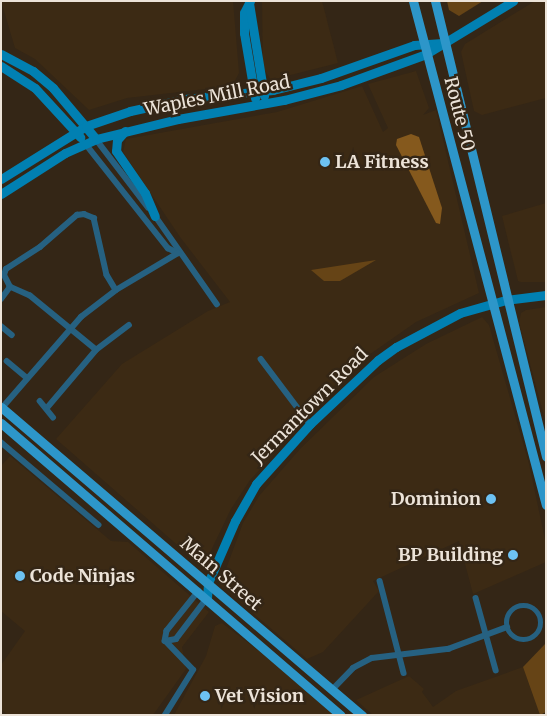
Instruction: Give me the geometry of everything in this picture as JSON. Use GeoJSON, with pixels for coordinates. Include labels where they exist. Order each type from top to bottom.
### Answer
{"type":"FeatureCollection","features":[{"type":"Feature","properties":{"kind":"main road","name":"Route 50"},"geometry":{"type":"LineString","coordinates":[[413,1],[491,304],[546,505]]}},
{"type":"Feature","properties":{"kind":"main road","name":"Route 50"},"geometry":{"type":"LineString","coordinates":[[436,1],[488,229],[546,457]]}},
{"type":"Feature","properties":{"kind":"main road","name":"Waples Mill Road"},"geometry":{"type":"LineString","coordinates":[[1,194],[85,143],[96,139],[125,131],[267,104],[333,87],[426,54],[513,1]]}},
{"type":"Feature","properties":{"kind":"main road"},"geometry":{"type":"LineString","coordinates":[[250,2],[258,92],[257,106]]}},
{"type":"Feature","properties":{"kind":"main road","name":"Waples Mill Road"},"geometry":{"type":"LineString","coordinates":[[1,179],[86,126],[147,107],[258,92],[321,78],[423,42],[446,43]]}},
{"type":"Feature","properties":{"kind":"main road"},"geometry":{"type":"LineString","coordinates":[[1,54],[33,71],[53,88],[96,139]]}},
{"type":"Feature","properties":{"kind":"main road"},"geometry":{"type":"LineString","coordinates":[[1,66],[36,88],[85,143]]}},
{"type":"Feature","properties":{"kind":"main road"},"geometry":{"type":"LineString","coordinates":[[258,92],[267,104]]}},
{"type":"Feature","properties":{"kind":"main road"},"geometry":{"type":"LineString","coordinates":[[125,131],[116,142],[116,151],[145,193],[155,216]]}},
{"type":"Feature","properties":{"kind":"main road","name":"Jermantown Road"},"geometry":{"type":"LineString","coordinates":[[207,598],[208,584],[249,495],[310,424],[396,347],[460,313],[506,300],[546,295]]}},
{"type":"Feature","properties":{"kind":"main road"},"geometry":{"type":"LineString","coordinates":[[514,383],[526,382]]}},
{"type":"Feature","properties":{"kind":"main road","name":"Main Street"},"geometry":{"type":"LineString","coordinates":[[1,408],[362,715]]}},
{"type":"Feature","properties":{"kind":"main road","name":"Main Street"},"geometry":{"type":"LineString","coordinates":[[1,423],[199,591],[341,715]]}},
{"type":"Feature","properties":{"kind":"main road"},"geometry":{"type":"LineString","coordinates":[[536,468],[546,468]]}},
{"type":"Feature","properties":{"kind":"main road","name":"Jermantown Road"},"geometry":{"type":"LineString","coordinates":[[199,591],[208,584]]}},
{"type":"Feature","properties":{"kind":"street"},"geometry":{"type":"LineString","coordinates":[[96,139],[176,242],[178,253],[216,304]]}},
{"type":"Feature","properties":{"kind":"street"},"geometry":{"type":"LineString","coordinates":[[85,143],[168,248],[178,253]]}},
{"type":"Feature","properties":{"kind":"street"},"geometry":{"type":"LineString","coordinates":[[96,350],[69,330],[30,296],[10,287],[4,275],[6,269],[40,247],[78,215],[84,214],[94,218],[107,274],[116,290]]}},
{"type":"Feature","properties":{"kind":"street"},"geometry":{"type":"LineString","coordinates":[[1,408],[69,330],[116,290],[178,253]]}},
{"type":"Feature","properties":{"kind":"street"},"geometry":{"type":"LineString","coordinates":[[1,299],[10,287]]}},
{"type":"Feature","properties":{"kind":"street"},"geometry":{"type":"LineString","coordinates":[[48,408],[96,350],[130,325]]}},
{"type":"Feature","properties":{"kind":"street"},"geometry":{"type":"LineString","coordinates":[[1,326],[12,335]]}},
{"type":"Feature","properties":{"kind":"street"},"geometry":{"type":"LineString","coordinates":[[261,359],[310,424]]}},
{"type":"Feature","properties":{"kind":"street"},"geometry":{"type":"LineString","coordinates":[[7,361],[27,378]]}},
{"type":"Feature","properties":{"kind":"street"},"geometry":{"type":"LineString","coordinates":[[40,401],[48,408],[53,417]]}},
{"type":"Feature","properties":{"kind":"street"},"geometry":{"type":"LineString","coordinates":[[1,442],[99,525]]}},
{"type":"Feature","properties":{"kind":"street"},"geometry":{"type":"LineString","coordinates":[[380,581],[404,673]]}},
{"type":"Feature","properties":{"kind":"street"},"geometry":{"type":"LineString","coordinates":[[165,641],[167,631],[199,591]]}},
{"type":"Feature","properties":{"kind":"street"},"geometry":{"type":"LineString","coordinates":[[165,641],[176,639],[207,598]]}},
{"type":"Feature","properties":{"kind":"street"},"geometry":{"type":"LineString","coordinates":[[476,598],[496,670]]}},
{"type":"Feature","properties":{"kind":"street"},"geometry":{"type":"LineString","coordinates":[[520,606],[531,608],[543,620],[535,636],[524,640],[514,636],[507,627],[508,616],[520,606]]}},
{"type":"Feature","properties":{"kind":"street"},"geometry":{"type":"LineString","coordinates":[[332,690],[353,668],[372,658],[398,653],[448,649],[507,627]]}},
{"type":"Feature","properties":{"kind":"street"},"geometry":{"type":"LineString","coordinates":[[165,641],[193,670],[165,715]]}},
{"type":"Feature","properties":{"kind":"shaded area"},"geometry":{"type":"Polygon","coordinates":[[[1,1],[233,1],[239,73],[232,86],[127,98],[89,110],[35,59],[15,48],[1,1]]]}},
{"type":"Feature","properties":{"kind":"shaded area"},"geometry":{"type":"Polygon","coordinates":[[[262,1],[322,1],[338,63],[271,80],[263,68],[262,1]]]}},
{"type":"Feature","properties":{"kind":"shaded area"},"geometry":{"type":"Polygon","coordinates":[[[447,1],[483,1],[459,16],[449,10],[447,1]]]}},
{"type":"Feature","properties":{"kind":"shaded area"},"geometry":{"type":"Polygon","coordinates":[[[535,1],[546,1],[546,98],[482,115],[474,111],[461,52],[465,44],[535,1]]]}},
{"type":"Feature","properties":{"kind":"shaded area"},"geometry":{"type":"Polygon","coordinates":[[[416,71],[429,108],[423,115],[436,110],[479,293],[416,322],[366,357],[250,480],[231,509],[205,563],[198,563],[56,439],[122,364],[208,311],[230,302],[180,237],[123,152],[126,139],[277,112],[362,86],[383,132],[388,128],[368,84],[416,71]]]}},
{"type":"Feature","properties":{"kind":"shaded area"},"geometry":{"type":"Polygon","coordinates":[[[411,134],[419,137],[442,208],[440,224],[436,223],[396,145],[397,139],[411,134]]]}},
{"type":"Feature","properties":{"kind":"shaded area"},"geometry":{"type":"Polygon","coordinates":[[[546,203],[546,282],[518,281],[502,216],[546,203]]]}},
{"type":"Feature","properties":{"kind":"shaded area"},"geometry":{"type":"Polygon","coordinates":[[[376,260],[340,281],[324,281],[311,270],[376,260]]]}},
{"type":"Feature","properties":{"kind":"shaded area"},"geometry":{"type":"Polygon","coordinates":[[[546,307],[546,424],[519,322],[521,313],[526,310],[546,307]]]}},
{"type":"Feature","properties":{"kind":"shaded area"},"geometry":{"type":"Polygon","coordinates":[[[482,317],[489,325],[529,464],[546,544],[546,562],[473,594],[459,541],[373,581],[379,591],[323,652],[307,659],[220,585],[243,523],[259,496],[300,449],[374,377],[426,344],[482,317]]]}},
{"type":"Feature","properties":{"kind":"shaded area"},"geometry":{"type":"Polygon","coordinates":[[[10,456],[111,541],[128,542],[209,612],[182,647],[186,669],[153,715],[8,715],[1,709],[1,665],[25,631],[1,611],[1,466],[10,456]]]}},
{"type":"Feature","properties":{"kind":"shaded area"},"geometry":{"type":"Polygon","coordinates":[[[222,623],[263,654],[334,715],[174,715],[206,656],[215,626],[222,623]]]}},
{"type":"Feature","properties":{"kind":"shaded area"},"geometry":{"type":"Polygon","coordinates":[[[546,643],[546,712],[540,715],[523,667],[546,643]]]}},
{"type":"Feature","properties":{"kind":"shaded area"},"geometry":{"type":"Polygon","coordinates":[[[523,667],[540,715],[373,715],[356,700],[409,676],[424,689],[422,692],[433,707],[456,691],[523,667]]]}},
{"type":"Feature","properties":{"kind":"place","name":"LA Fitness"},"geometry":{"type":"Point","coordinates":[325,162]}},
{"type":"Feature","properties":{"kind":"place","name":"Dominion"},"geometry":{"type":"Point","coordinates":[491,499]}},
{"type":"Feature","properties":{"kind":"place","name":"BP Building"},"geometry":{"type":"Point","coordinates":[513,555]}},
{"type":"Feature","properties":{"kind":"place","name":"Code Ninjas"},"geometry":{"type":"Point","coordinates":[20,576]}},
{"type":"Feature","properties":{"kind":"place","name":"Vet Vision"},"geometry":{"type":"Point","coordinates":[205,696]}}]}
